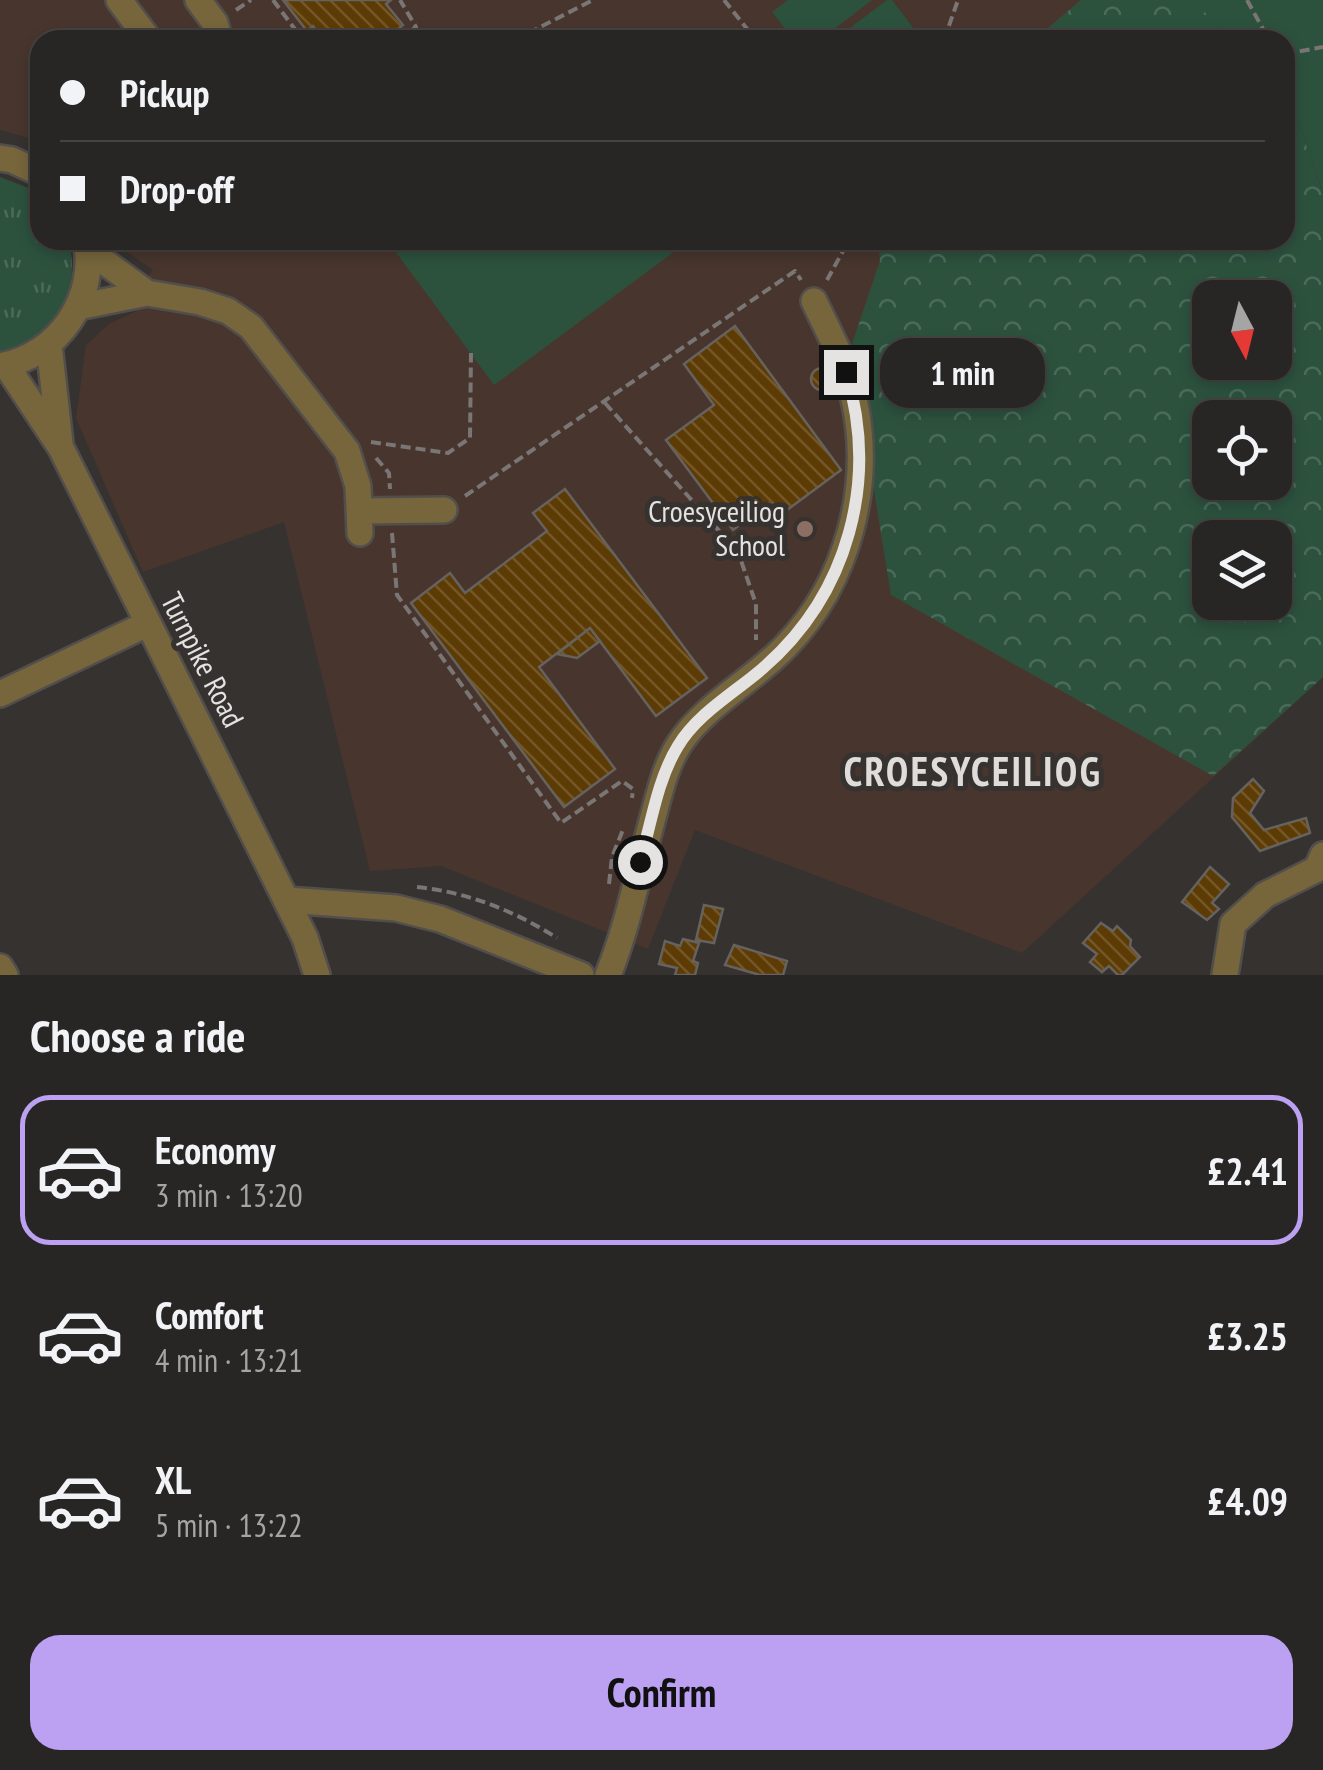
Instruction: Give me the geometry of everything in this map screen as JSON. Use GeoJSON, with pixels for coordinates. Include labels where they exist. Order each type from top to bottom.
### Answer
{"type":"FeatureCollection","features":[{"type":"Feature","properties":{"kind":"street"},"geometry":{"type":"LineString","coordinates":[[119,0],[142,30]]}},
{"type":"Feature","properties":{"kind":"street"},"geometry":{"type":"LineString","coordinates":[[198,0],[217,30]]}},
{"type":"Feature","properties":{"kind":"street"},"geometry":{"type":"LineString","coordinates":[[0,158],[30,167]]}},
{"type":"Feature","properties":{"kind":"street","name":"Turnpike Road"},"geometry":{"type":"LineString","coordinates":[[87,250],[87,279],[78,308],[66,328],[29,357],[3,366],[61,448],[287,900],[317,975]]}},
{"type":"Feature","properties":{"kind":"street"},"geometry":{"type":"LineString","coordinates":[[93,250],[147,293]]}},
{"type":"Feature","properties":{"kind":"street"},"geometry":{"type":"LineString","coordinates":[[78,308],[147,293],[228,310],[251,327],[356,448],[360,522],[391,510],[444,510]]}},
{"type":"Feature","properties":{"kind":"street"},"geometry":{"type":"LineString","coordinates":[[608,975],[670,762],[688,732],[788,644],[831,584],[846,550],[854,513],[860,442],[846,372],[814,301]]}},
{"type":"Feature","properties":{"kind":"street","name":"Turnpike Road"},"geometry":{"type":"LineString","coordinates":[[49,344],[61,448]]}},
{"type":"Feature","properties":{"kind":"street"},"geometry":{"type":"LineString","coordinates":[[0,694],[147,624]]}},
{"type":"Feature","properties":{"kind":"street"},"geometry":{"type":"LineString","coordinates":[[1224,975],[1233,924],[1265,895],[1320,862]]}},
{"type":"Feature","properties":{"kind":"street"},"geometry":{"type":"LineString","coordinates":[[287,900],[396,908],[440,919],[576,974]]}},
{"type":"Feature","properties":{"kind":"street"},"geometry":{"type":"LineString","coordinates":[[0,967],[4,975]]}},
{"type":"Feature","properties":{"kind":"path"},"geometry":{"type":"LineString","coordinates":[[274,0],[296,30]]}},
{"type":"Feature","properties":{"kind":"path"},"geometry":{"type":"LineString","coordinates":[[400,0],[416,27],[412,30]]}},
{"type":"Feature","properties":{"kind":"path"},"geometry":{"type":"LineString","coordinates":[[534,30],[593,0]]}},
{"type":"Feature","properties":{"kind":"path"},"geometry":{"type":"LineString","coordinates":[[724,0],[748,30]]}},
{"type":"Feature","properties":{"kind":"path"},"geometry":{"type":"LineString","coordinates":[[948,30],[958,0]]}},
{"type":"Feature","properties":{"kind":"path"},"geometry":{"type":"LineString","coordinates":[[1247,0],[1263,30]]}},
{"type":"Feature","properties":{"kind":"path"},"geometry":{"type":"LineString","coordinates":[[1295,52],[1323,47]]}},
{"type":"Feature","properties":{"kind":"path"},"geometry":{"type":"LineString","coordinates":[[444,510],[795,271],[814,301],[843,250]]}},
{"type":"Feature","properties":{"kind":"path"},"geometry":{"type":"LineString","coordinates":[[470,352],[470,438],[448,453],[372,441],[356,448],[389,473],[397,595],[560,823],[622,780],[633,790],[631,804]]}},
{"type":"Feature","properties":{"kind":"path"},"geometry":{"type":"LineString","coordinates":[[603,402],[738,552],[756,604],[755,675]]}},
{"type":"Feature","properties":{"kind":"path"},"geometry":{"type":"LineString","coordinates":[[608,896],[612,857],[628,818]]}},
{"type":"Feature","properties":{"kind":"path"},"geometry":{"type":"LineString","coordinates":[[409,886],[444,889],[479,899],[539,926],[570,946]]}},
{"type":"Feature","properties":{"kind":"shaded area"},"geometry":{"type":"Polygon","coordinates":[[[0,0],[1195,0],[1222,30],[30,30],[30,138],[0,130],[0,0]]]}},
{"type":"Feature","properties":{"kind":"shaded area","name":"Croesyceiliog School"},"geometry":{"type":"Polygon","coordinates":[[[1323,193],[1323,677],[1022,953],[695,830],[648,949],[441,866],[370,871],[284,522],[143,572],[76,418],[86,345],[109,324],[137,311],[145,279],[153,270],[124,250],[1295,250],[1295,228],[1323,193]]]}},
{"type":"Feature","properties":{"kind":"green space"},"geometry":{"type":"Polygon","coordinates":[[[788,0],[872,0],[833,30],[786,30],[772,12],[788,0]]]}},
{"type":"Feature","properties":{"kind":"green space"},"geometry":{"type":"Polygon","coordinates":[[[892,0],[915,30],[847,30],[892,0]]]}},
{"type":"Feature","properties":{"kind":"green space"},"geometry":{"type":"Polygon","coordinates":[[[1081,0],[1195,0],[1221,30],[1046,30],[1081,0]]]}},
{"type":"Feature","properties":{"kind":"green space"},"geometry":{"type":"Polygon","coordinates":[[[1194,0],[1323,0],[1323,193],[1295,114],[1295,30],[1221,30],[1194,0]]]}},
{"type":"Feature","properties":{"kind":"green space"},"geometry":{"type":"Polygon","coordinates":[[[1295,114],[1323,193],[1323,677],[1213,776],[891,595],[851,347],[880,261],[879,250],[1295,250],[1295,114]]]}},
{"type":"Feature","properties":{"kind":"green space"},"geometry":{"type":"Polygon","coordinates":[[[0,177],[30,189],[30,250],[70,250],[72,262],[67,298],[60,313],[36,338],[0,357],[0,177]]]}},
{"type":"Feature","properties":{"kind":"green space"},"geometry":{"type":"Polygon","coordinates":[[[394,250],[676,250],[494,385],[394,250]]]}},
{"type":"Feature","properties":{"kind":"building"},"geometry":{"type":"Polygon","coordinates":[[[283,0],[391,0],[386,4],[403,25],[397,30],[316,30],[313,26],[306,30],[283,0]]]}},
{"type":"Feature","properties":{"kind":"building"},"geometry":{"type":"Polygon","coordinates":[[[735,326],[841,470],[779,516],[769,503],[733,530],[666,440],[714,405],[684,364],[735,326]]]}},
{"type":"Feature","properties":{"kind":"building"},"geometry":{"type":"Polygon","coordinates":[[[822,368],[830,371],[830,387],[822,390],[814,387],[811,379],[814,371],[822,368]]]}},
{"type":"Feature","properties":{"kind":"building"},"geometry":{"type":"Polygon","coordinates":[[[565,489],[707,678],[656,716],[590,628],[539,667],[615,769],[564,807],[411,603],[450,573],[465,593],[547,531],[533,513],[565,489]]]}},
{"type":"Feature","properties":{"kind":"building"},"geometry":{"type":"Polygon","coordinates":[[[590,628],[600,641],[577,658],[557,654],[590,628]]]}},
{"type":"Feature","properties":{"kind":"building"},"geometry":{"type":"Polygon","coordinates":[[[1253,779],[1264,791],[1250,813],[1264,830],[1306,818],[1310,833],[1260,851],[1232,817],[1233,798],[1253,779]]]}},
{"type":"Feature","properties":{"kind":"building"},"geometry":{"type":"Polygon","coordinates":[[[1210,867],[1229,884],[1212,903],[1219,909],[1207,920],[1182,902],[1210,867]]]}},
{"type":"Feature","properties":{"kind":"building"},"geometry":{"type":"Polygon","coordinates":[[[704,905],[723,909],[714,943],[696,940],[704,905]]]}},
{"type":"Feature","properties":{"kind":"building"},"geometry":{"type":"Polygon","coordinates":[[[1101,923],[1113,931],[1117,926],[1140,957],[1122,975],[1109,966],[1102,972],[1090,962],[1097,954],[1083,943],[1101,923]]]}},
{"type":"Feature","properties":{"kind":"building"},"geometry":{"type":"Polygon","coordinates":[[[683,939],[699,943],[693,961],[698,963],[695,975],[675,975],[677,968],[659,964],[665,941],[680,946],[683,939]]]}},
{"type":"Feature","properties":{"kind":"building"},"geometry":{"type":"Polygon","coordinates":[[[734,945],[787,961],[783,975],[760,975],[725,965],[734,945]]]}},
{"type":"Feature","properties":{"kind":"place","name":"Croesyceiliog School"},"geometry":{"type":"Point","coordinates":[805,529]}},
{"type":"Feature","properties":{"kind":"district","name":"CROESYCEILIOG"},"geometry":{"type":"Point","coordinates":[973,772]}},
{"type":"Feature","properties":{"kind":"route"},"geometry":{"type":"LineString","coordinates":[[640,862],[678,746],[700,720],[788,644],[831,584],[846,550],[858,483],[860,442],[846,372]]}}]}
